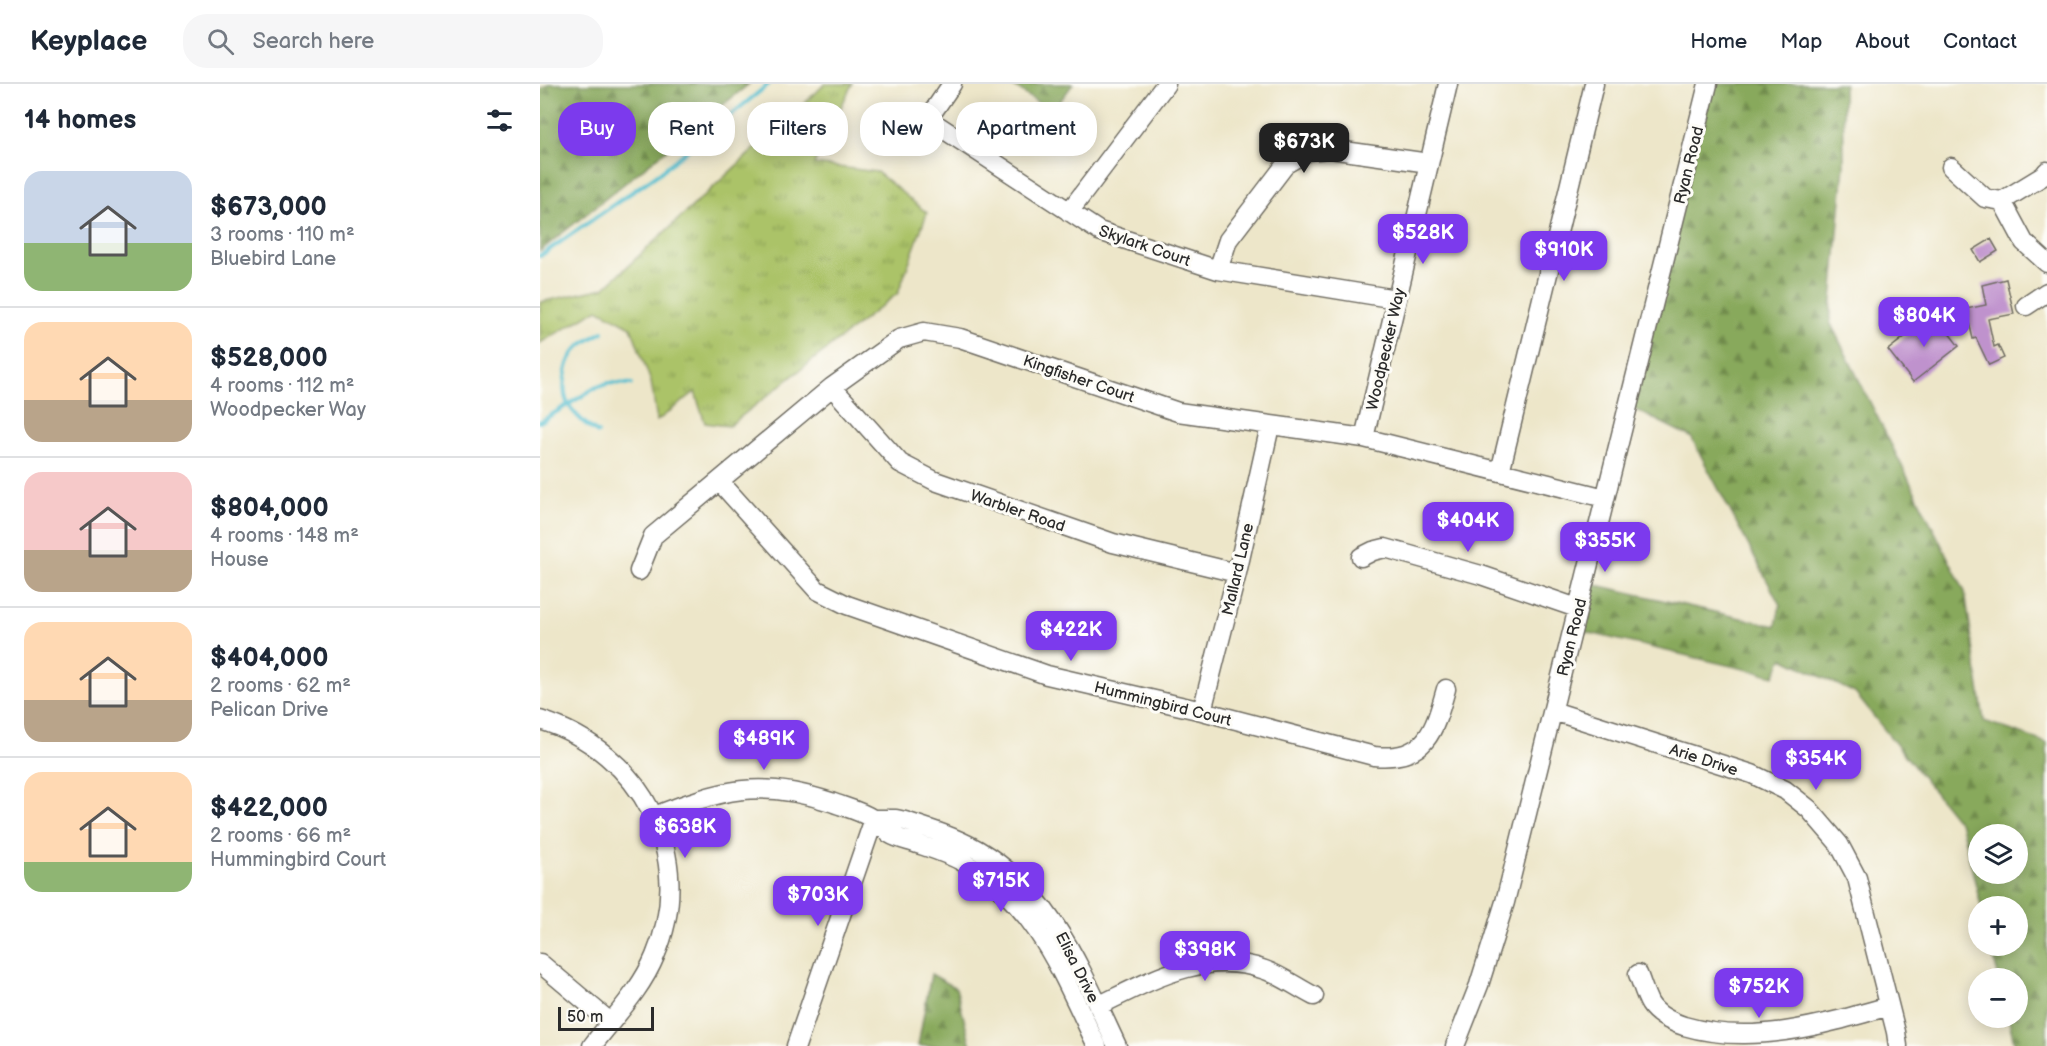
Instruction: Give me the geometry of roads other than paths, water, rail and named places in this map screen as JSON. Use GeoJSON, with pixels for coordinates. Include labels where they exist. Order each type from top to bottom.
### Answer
{"type":"FeatureCollection","features":[{"type":"Feature","properties":{"kind":"street","name":"Skylark Court"},"geometry":{"type":"LineString","coordinates":[[952,84],[928,119],[1099,231],[1218,270],[1396,299]]}},
{"type":"Feature","properties":{"kind":"street"},"geometry":{"type":"LineString","coordinates":[[1069,212],[1166,84]]}},
{"type":"Feature","properties":{"kind":"street","name":"Woodpecker Way"},"geometry":{"type":"LineString","coordinates":[[1364,438],[1448,84]]}},
{"type":"Feature","properties":{"kind":"street"},"geometry":{"type":"LineString","coordinates":[[1500,472],[1594,84]]}},
{"type":"Feature","properties":{"kind":"street","name":"Ryan Road"},"geometry":{"type":"LineString","coordinates":[[1455,1046],[1479,985],[1505,902],[1708,84]]}},
{"type":"Feature","properties":{"kind":"street"},"geometry":{"type":"LineString","coordinates":[[1218,270],[1228,240],[1287,164],[1308,151],[1330,149],[1429,163]]}},
{"type":"Feature","properties":{"kind":"street"},"geometry":{"type":"LineString","coordinates":[[1951,167],[1985,198],[2002,201],[2043,176],[2047,171]]}},
{"type":"Feature","properties":{"kind":"street"},"geometry":{"type":"LineString","coordinates":[[2002,201],[2024,242],[2045,256]]}},
{"type":"Feature","properties":{"kind":"street"},"geometry":{"type":"LineString","coordinates":[[2026,306],[2047,292]]}},
{"type":"Feature","properties":{"kind":"street","name":"Kingfisher Court"},"geometry":{"type":"LineString","coordinates":[[639,571],[653,536],[832,387],[899,339],[924,332],[960,338],[1178,412],[1364,438],[1605,498]]}},
{"type":"Feature","properties":{"kind":"street","name":"Warbler Road"},"geometry":{"type":"LineString","coordinates":[[832,387],[900,463],[935,481],[1113,543],[1237,573]]}},
{"type":"Feature","properties":{"kind":"street","name":"Mallard Lane"},"geometry":{"type":"LineString","coordinates":[[1202,711],[1237,573],[1270,426]]}},
{"type":"Feature","properties":{"kind":"street","name":"Hummingbird Court"},"geometry":{"type":"LineString","coordinates":[[720,482],[817,590],[847,605],[1047,675],[1202,711],[1374,756],[1391,757],[1399,757],[1415,749],[1430,737],[1437,723],[1446,689]]}},
{"type":"Feature","properties":{"kind":"street"},"geometry":{"type":"LineString","coordinates":[[1361,557],[1385,548],[1481,575],[1577,609]]}},
{"type":"Feature","properties":{"kind":"street","name":"Arie Drive"},"geometry":{"type":"LineString","coordinates":[[1553,711],[1752,774],[1785,790],[1809,808],[1839,843],[1857,878],[1898,1046]]}},
{"type":"Feature","properties":{"kind":"street"},"geometry":{"type":"LineString","coordinates":[[540,720],[572,731],[606,753],[630,777],[654,816],[663,842],[669,873],[669,901],[664,930],[655,958],[642,982],[592,1046]]}},
{"type":"Feature","properties":{"kind":"street","name":"Elisa Drive"},"geometry":{"type":"LineString","coordinates":[[654,816],[714,794],[737,790],[763,789],[810,795],[874,819],[891,835],[988,867],[1022,883],[1056,923],[1117,1046]]}},
{"type":"Feature","properties":{"kind":"street"},"geometry":{"type":"LineString","coordinates":[[796,1046],[874,819]]}},
{"type":"Feature","properties":{"kind":"street","name":"Elisa Drive"},"geometry":{"type":"LineString","coordinates":[[988,867],[1050,950],[1097,1046]]}},
{"type":"Feature","properties":{"kind":"street"},"geometry":{"type":"LineString","coordinates":[[1040,934],[1056,923]]}},
{"type":"Feature","properties":{"kind":"street"},"geometry":{"type":"LineString","coordinates":[[540,963],[610,1022]]}},
{"type":"Feature","properties":{"kind":"street"},"geometry":{"type":"LineString","coordinates":[[1098,1006],[1180,969],[1209,963],[1234,963],[1256,967],[1314,996]]}},
{"type":"Feature","properties":{"kind":"street"},"geometry":{"type":"LineString","coordinates":[[1638,974],[1650,1005],[1659,1014],[1674,1023],[1696,1031],[1728,1037],[1772,1036],[1889,1006]]}},
{"type":"Feature","properties":{"kind":"waterway"},"geometry":{"type":"LineString","coordinates":[[540,256],[658,174],[769,84]]}},
{"type":"Feature","properties":{"kind":"waterway"},"geometry":{"type":"LineString","coordinates":[[598,433],[568,404],[564,385],[570,359],[576,350],[603,332]]}},
{"type":"Feature","properties":{"kind":"waterway"},"geometry":{"type":"LineString","coordinates":[[540,422],[595,388],[609,383],[632,384]]}}]}
